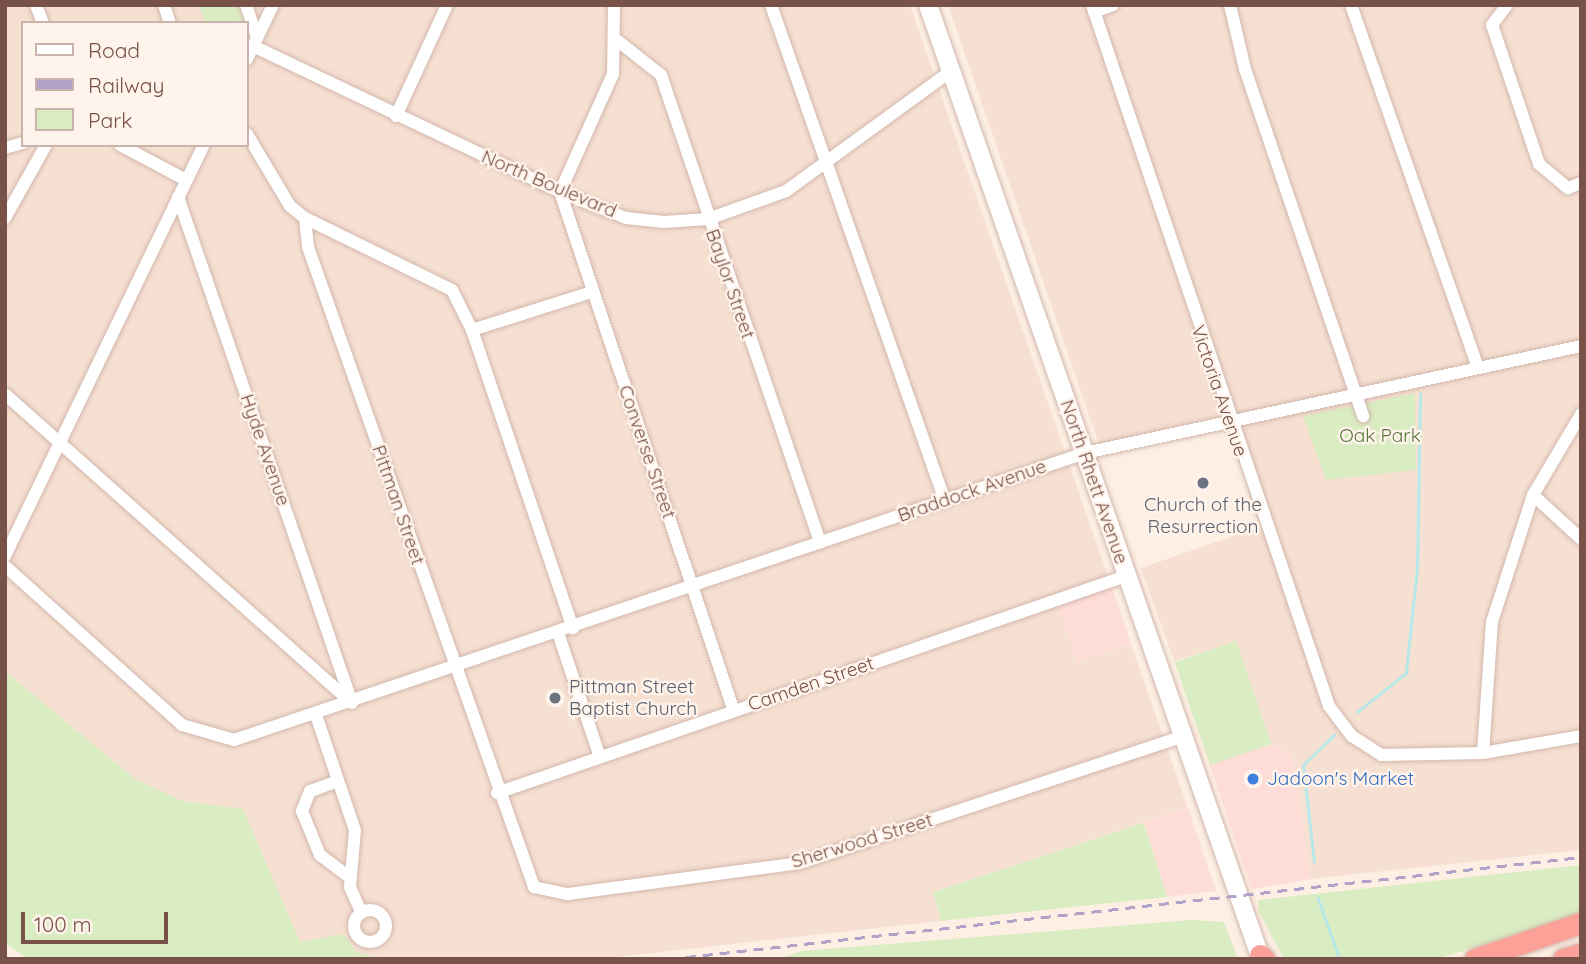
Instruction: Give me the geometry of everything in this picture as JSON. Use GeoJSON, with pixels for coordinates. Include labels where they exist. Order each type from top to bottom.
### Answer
{"type":"FeatureCollection","features":[{"type":"Feature","properties":{"kind":"highway"},"geometry":{"type":"LineString","coordinates":[[1475,959],[1581,923]]}},
{"type":"Feature","properties":{"kind":"highway"},"geometry":{"type":"LineString","coordinates":[[1563,959],[1581,954]]}},
{"type":"Feature","properties":{"kind":"main road","name":"North Rhett Avenue"},"geometry":{"type":"LineString","coordinates":[[928,5],[1181,737],[1261,957]]}},
{"type":"Feature","properties":{"kind":"street"},"geometry":{"type":"LineString","coordinates":[[246,5],[255,42]]}},
{"type":"Feature","properties":{"kind":"street"},"geometry":{"type":"LineString","coordinates":[[248,57],[272,5]]}},
{"type":"Feature","properties":{"kind":"street"},"geometry":{"type":"LineString","coordinates":[[396,117],[447,5]]}},
{"type":"Feature","properties":{"kind":"street"},"geometry":{"type":"LineString","coordinates":[[561,192],[601,112],[618,41],[614,5]]}},
{"type":"Feature","properties":{"kind":"street"},"geometry":{"type":"LineString","coordinates":[[771,5],[830,160],[944,501]]}},
{"type":"Feature","properties":{"kind":"street"},"geometry":{"type":"LineString","coordinates":[[1093,9],[1113,5]]}},
{"type":"Feature","properties":{"kind":"street"},"geometry":{"type":"LineString","coordinates":[[1230,5],[1245,69],[1358,393],[1363,416]]}},
{"type":"Feature","properties":{"kind":"street"},"geometry":{"type":"LineString","coordinates":[[1352,5],[1478,366]]}},
{"type":"Feature","properties":{"kind":"street"},"geometry":{"type":"LineString","coordinates":[[1507,5],[1492,26],[1539,164],[1568,188],[1581,183]]}},
{"type":"Feature","properties":{"kind":"street","name":"Victoria Avenue"},"geometry":{"type":"LineString","coordinates":[[1093,9],[1229,423],[1329,706],[1352,736],[1381,755],[1483,753]]}},
{"type":"Feature","properties":{"kind":"street","name":"Baylor Street"},"geometry":{"type":"LineString","coordinates":[[618,41],[661,75],[820,543]]}},
{"type":"Feature","properties":{"kind":"street","name":"North Boulevard"},"geometry":{"type":"LineString","coordinates":[[255,42],[396,117],[561,192],[626,218],[708,219],[757,205],[830,160],[950,72]]}},
{"type":"Feature","properties":{"kind":"street"},"geometry":{"type":"LineString","coordinates":[[248,136],[290,206],[305,218],[439,280],[452,290],[472,330],[573,628]]}},
{"type":"Feature","properties":{"kind":"street"},"geometry":{"type":"LineString","coordinates":[[5,218],[45,147]]}},
{"type":"Feature","properties":{"kind":"street"},"geometry":{"type":"LineString","coordinates":[[124,147],[186,180]]}},
{"type":"Feature","properties":{"kind":"street"},"geometry":{"type":"LineString","coordinates":[[5,556],[57,441],[203,147]]}},
{"type":"Feature","properties":{"kind":"street","name":"Converse Street"},"geometry":{"type":"LineString","coordinates":[[561,192],[592,292],[734,711]]}},
{"type":"Feature","properties":{"kind":"street","name":"Hyde Avenue"},"geometry":{"type":"LineString","coordinates":[[178,197],[352,703]]}},
{"type":"Feature","properties":{"kind":"street","name":"Pittman Street"},"geometry":{"type":"LineString","coordinates":[[305,218],[308,247],[497,793],[534,887]]}},
{"type":"Feature","properties":{"kind":"street"},"geometry":{"type":"LineString","coordinates":[[472,330],[592,292]]}},
{"type":"Feature","properties":{"kind":"street","name":"Braddock Avenue"},"geometry":{"type":"LineString","coordinates":[[5,566],[200,735],[234,740],[379,694],[1085,453],[1581,345]]}},
{"type":"Feature","properties":{"kind":"street"},"geometry":{"type":"LineString","coordinates":[[5,394],[352,703]]}},
{"type":"Feature","properties":{"kind":"street"},"geometry":{"type":"LineString","coordinates":[[1581,414],[1533,495],[1492,622],[1483,753],[1581,736]]}},
{"type":"Feature","properties":{"kind":"street"},"geometry":{"type":"LineString","coordinates":[[1533,495],[1581,539]]}},
{"type":"Feature","properties":{"kind":"street","name":"Camden Street"},"geometry":{"type":"LineString","coordinates":[[497,793],[1126,576]]}},
{"type":"Feature","properties":{"kind":"street"},"geometry":{"type":"LineString","coordinates":[[558,633],[600,757]]}},
{"type":"Feature","properties":{"kind":"street"},"geometry":{"type":"LineString","coordinates":[[316,715],[356,837],[350,878],[361,912]]}},
{"type":"Feature","properties":{"kind":"street","name":"Sherwood Street"},"geometry":{"type":"LineString","coordinates":[[534,887],[568,894],[800,863],[1181,737]]}},
{"type":"Feature","properties":{"kind":"street"},"geometry":{"type":"LineString","coordinates":[[338,781],[310,791],[302,811],[320,855],[350,878]]}},
{"type":"Feature","properties":{"kind":"shaded area"},"geometry":{"type":"Polygon","coordinates":[[[5,5],[910,5],[1110,582],[1077,661],[1131,644],[1188,808],[933,892],[941,921],[598,959],[384,959],[356,952],[344,934],[300,943],[243,809],[182,801],[135,779],[5,671],[5,5]]]}},
{"type":"Feature","properties":{"kind":"shaded area","name":"Oak Park"},"geometry":{"type":"Polygon","coordinates":[[[948,5],[1581,5],[1581,850],[1310,879],[1292,755],[1271,744],[1236,642],[1174,661],[1141,568],[1260,527],[1237,454],[1221,430],[1101,450],[948,5]]]}},
{"type":"Feature","properties":{"kind":"shaded area"},"geometry":{"type":"Polygon","coordinates":[[[1110,582],[1131,643],[1077,662],[1056,601],[1110,582]]]}},
{"type":"Feature","properties":{"kind":"shaded area"},"geometry":{"type":"Polygon","coordinates":[[[1271,744],[1292,755],[1310,879],[1252,889],[1209,763],[1271,744]]]}},
{"type":"Feature","properties":{"kind":"shaded area"},"geometry":{"type":"Polygon","coordinates":[[[1188,808],[1216,891],[1167,897],[1144,823],[1188,808]]]}},
{"type":"Feature","properties":{"kind":"green space"},"geometry":{"type":"Polygon","coordinates":[[[199,5],[239,5],[244,21],[204,21],[199,5]]]}},
{"type":"Feature","properties":{"kind":"green space","name":"Oak Park"},"geometry":{"type":"Polygon","coordinates":[[[1415,393],[1416,470],[1326,480],[1303,416],[1415,393]]]}},
{"type":"Feature","properties":{"kind":"green space"},"geometry":{"type":"Polygon","coordinates":[[[1236,641],[1271,744],[1210,765],[1175,662],[1236,641]]]}},
{"type":"Feature","properties":{"kind":"green space"},"geometry":{"type":"Polygon","coordinates":[[[5,671],[135,779],[182,801],[243,809],[300,942],[344,934],[356,952],[384,959],[28,959],[5,943],[5,671]]]}},
{"type":"Feature","properties":{"kind":"green space"},"geometry":{"type":"Polygon","coordinates":[[[1144,823],[1167,897],[941,921],[933,892],[1144,823]]]}},
{"type":"Feature","properties":{"kind":"green space"},"geometry":{"type":"Polygon","coordinates":[[[1581,865],[1581,915],[1436,959],[1284,959],[1259,912],[1258,900],[1581,865]]]}},
{"type":"Feature","properties":{"kind":"green space"},"geometry":{"type":"Polygon","coordinates":[[[1192,920],[1224,922],[1238,959],[779,959],[801,951],[1192,920]]]}},
{"type":"Feature","properties":{"kind":"waterway"},"geometry":{"type":"LineString","coordinates":[[1357,712],[1406,673],[1417,568],[1420,394]]}},
{"type":"Feature","properties":{"kind":"waterway"},"geometry":{"type":"LineString","coordinates":[[1314,862],[1303,765],[1334,735]]}},
{"type":"Feature","properties":{"kind":"waterway"},"geometry":{"type":"LineString","coordinates":[[1318,898],[1340,959]]}},
{"type":"Feature","properties":{"kind":"railway"},"geometry":{"type":"LineString","coordinates":[[669,959],[1581,857]]}},
{"type":"Feature","properties":{"kind":"place","name":"Church of the Resurrection"},"geometry":{"type":"Point","coordinates":[1203,483]}},
{"type":"Feature","properties":{"kind":"place","name":"Pittman Street Baptist Church"},"geometry":{"type":"Point","coordinates":[555,698]}},
{"type":"Feature","properties":{"kind":"place","name":"Jadoon's Market"},"geometry":{"type":"Point","coordinates":[1253,779]}}]}
